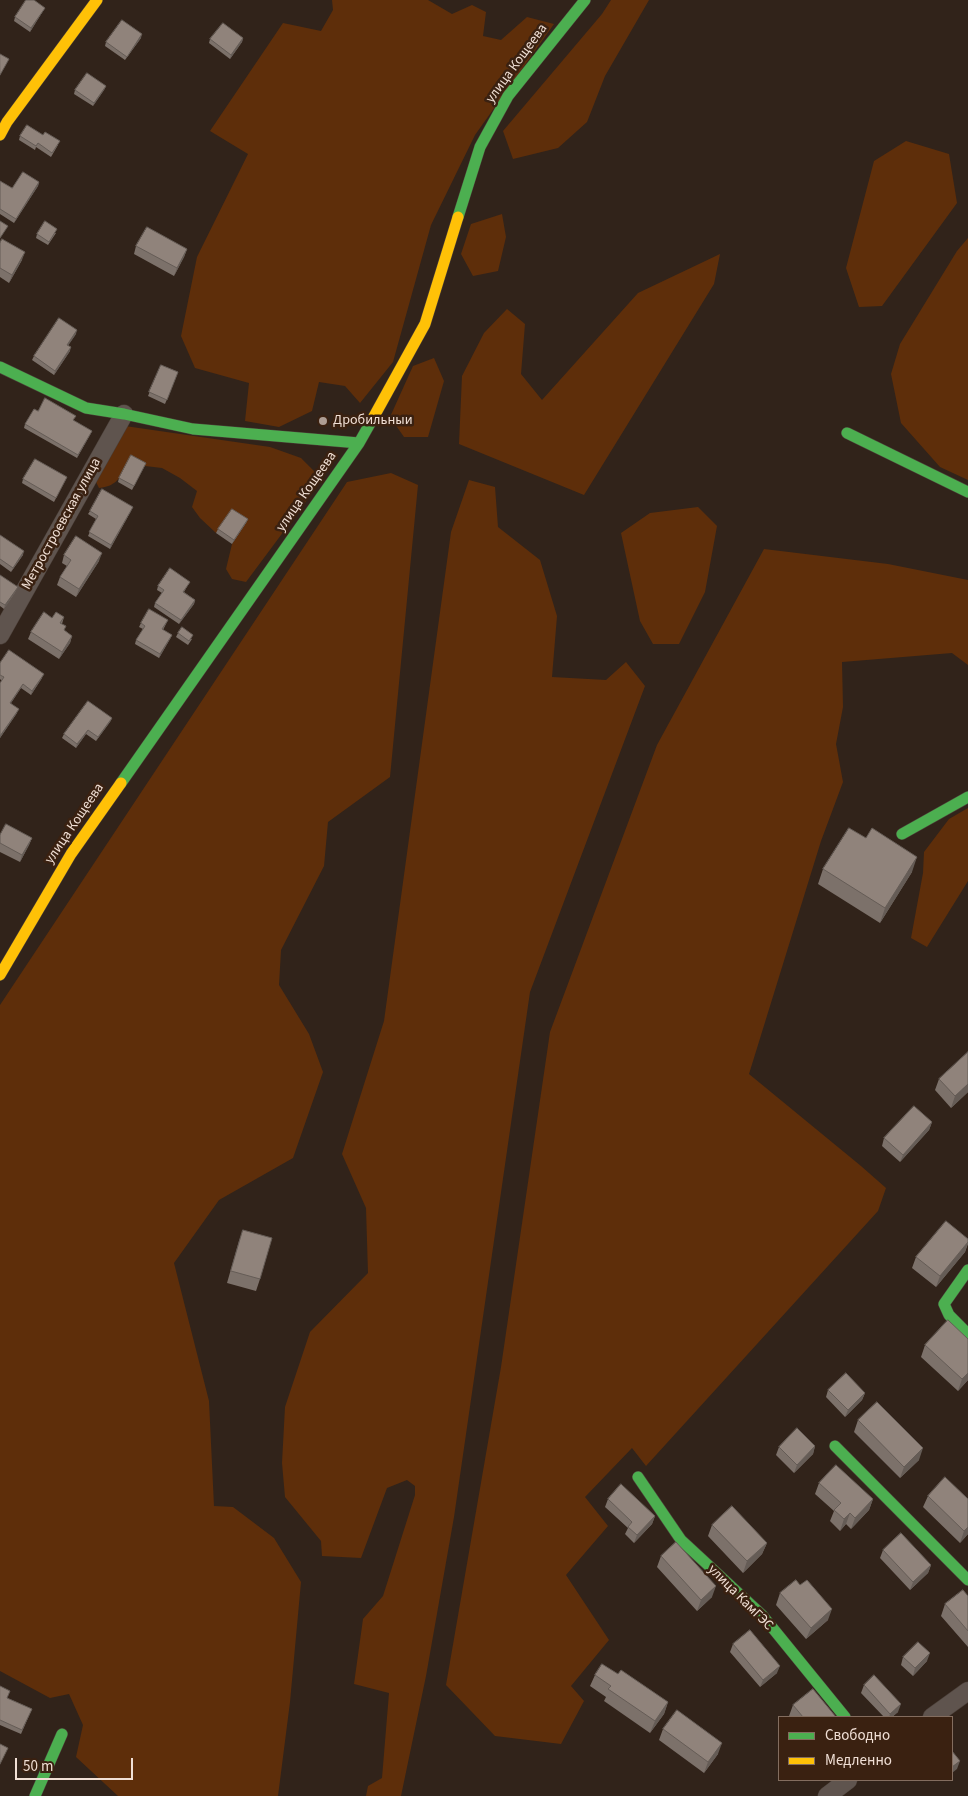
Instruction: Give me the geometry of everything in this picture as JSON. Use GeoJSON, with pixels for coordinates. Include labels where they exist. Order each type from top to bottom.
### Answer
{"type":"FeatureCollection","features":[{"type":"Feature","properties":{"kind":"street"},"geometry":{"type":"LineString","coordinates":[[0,135],[7,122],[97,0]]}},
{"type":"Feature","properties":{"kind":"street","name":"улица Кощеева"},"geometry":{"type":"LineString","coordinates":[[0,975],[72,854],[358,443],[425,324],[480,147],[508,96],[585,0]]}},
{"type":"Feature","properties":{"kind":"street"},"geometry":{"type":"LineString","coordinates":[[0,367],[86,408],[193,429],[358,443]]}},
{"type":"Feature","properties":{"kind":"street","name":"Метростроевская улица"},"geometry":{"type":"LineString","coordinates":[[0,635],[124,414]]}},
{"type":"Feature","properties":{"kind":"street"},"geometry":{"type":"LineString","coordinates":[[847,433],[968,492]]}},
{"type":"Feature","properties":{"kind":"street"},"geometry":{"type":"LineString","coordinates":[[902,834],[968,797]]}},
{"type":"Feature","properties":{"kind":"street"},"geometry":{"type":"LineString","coordinates":[[968,1270],[944,1304],[949,1315],[968,1334]]}},
{"type":"Feature","properties":{"kind":"street"},"geometry":{"type":"LineString","coordinates":[[835,1446],[968,1580]]}},
{"type":"Feature","properties":{"kind":"street","name":"улица КамГЭС"},"geometry":{"type":"LineString","coordinates":[[638,1477],[681,1540],[762,1616],[844,1716]]}},
{"type":"Feature","properties":{"kind":"street"},"geometry":{"type":"LineString","coordinates":[[933,1716],[968,1691]]}},
{"type":"Feature","properties":{"kind":"street"},"geometry":{"type":"LineString","coordinates":[[36,1796],[62,1734]]}},
{"type":"Feature","properties":{"kind":"street"},"geometry":{"type":"LineString","coordinates":[[827,1796],[847,1781]]}},
{"type":"Feature","properties":{"kind":"shaded area"},"geometry":{"type":"Polygon","coordinates":[[[332,0],[428,0],[452,14],[472,5],[486,12],[483,36],[501,40],[527,17],[554,24],[475,135],[431,225],[393,362],[360,403],[345,386],[319,382],[312,411],[279,427],[245,421],[249,383],[195,368],[181,336],[197,257],[248,154],[210,131],[283,23],[321,31],[333,10],[332,0]]]}},
{"type":"Feature","properties":{"kind":"shaded area"},"geometry":{"type":"Polygon","coordinates":[[[611,0],[649,0],[605,76],[587,122],[558,148],[513,159],[503,131],[602,14],[611,0]]]}},
{"type":"Feature","properties":{"kind":"shaded area"},"geometry":{"type":"Polygon","coordinates":[[[906,141],[949,154],[957,203],[882,306],[859,307],[846,268],[874,161],[906,141]]]}},
{"type":"Feature","properties":{"kind":"shaded area"},"geometry":{"type":"Polygon","coordinates":[[[502,214],[506,237],[498,271],[473,276],[461,254],[471,224],[502,214]]]}},
{"type":"Feature","properties":{"kind":"shaded area"},"geometry":{"type":"Polygon","coordinates":[[[968,238],[968,480],[940,467],[901,423],[891,374],[900,344],[957,251],[968,238]]]}},
{"type":"Feature","properties":{"kind":"shaded area"},"geometry":{"type":"Polygon","coordinates":[[[720,254],[714,284],[584,495],[459,444],[462,376],[484,333],[507,309],[525,324],[521,374],[542,400],[638,293],[720,254]]]}},
{"type":"Feature","properties":{"kind":"shaded area"},"geometry":{"type":"Polygon","coordinates":[[[434,358],[444,381],[428,437],[404,437],[390,417],[413,366],[434,358]]]}},
{"type":"Feature","properties":{"kind":"shaded area"},"geometry":{"type":"Polygon","coordinates":[[[125,426],[270,447],[301,458],[315,472],[316,488],[246,582],[232,579],[226,569],[232,544],[246,523],[230,513],[216,533],[200,518],[192,507],[197,491],[180,478],[162,468],[145,466],[130,459],[119,479],[111,485],[99,488],[95,480],[125,426]]]}},
{"type":"Feature","properties":{"kind":"shaded area"},"geometry":{"type":"Polygon","coordinates":[[[391,473],[418,485],[390,777],[328,822],[324,866],[281,950],[279,985],[309,1034],[323,1072],[293,1158],[219,1200],[174,1263],[209,1401],[214,1506],[233,1507],[274,1538],[301,1582],[290,1702],[278,1796],[118,1796],[76,1757],[83,1725],[69,1694],[50,1698],[0,1671],[0,1005],[347,482],[391,473]]]}},
{"type":"Feature","properties":{"kind":"shaded area"},"geometry":{"type":"Polygon","coordinates":[[[469,480],[495,487],[498,527],[540,560],[557,616],[552,677],[606,680],[626,662],[645,686],[530,992],[454,1517],[426,1676],[401,1796],[366,1796],[368,1786],[382,1778],[389,1693],[354,1684],[363,1619],[383,1596],[415,1495],[415,1486],[407,1480],[387,1488],[361,1558],[322,1556],[321,1541],[285,1497],[282,1463],[285,1407],[310,1332],[368,1273],[366,1208],[342,1154],[384,1021],[451,532],[469,480]]]}},
{"type":"Feature","properties":{"kind":"shaded area"},"geometry":{"type":"Polygon","coordinates":[[[698,507],[717,526],[705,592],[679,644],[653,644],[640,621],[621,533],[650,513],[698,507]]]}},
{"type":"Feature","properties":{"kind":"shaded area"},"geometry":{"type":"Polygon","coordinates":[[[764,549],[888,564],[968,580],[968,665],[952,653],[842,662],[843,707],[836,744],[843,782],[821,841],[749,1074],[886,1188],[878,1211],[646,1466],[632,1448],[585,1497],[608,1526],[566,1575],[609,1640],[571,1686],[584,1701],[561,1744],[495,1736],[446,1685],[501,1367],[550,1032],[657,745],[764,549]]]}},
{"type":"Feature","properties":{"kind":"shaded area"},"geometry":{"type":"Polygon","coordinates":[[[968,808],[968,881],[927,947],[911,938],[923,873],[924,852],[949,819],[968,808]]]}},
{"type":"Feature","properties":{"kind":"building"},"geometry":{"type":"Polygon","coordinates":[[[26,0],[34,0],[45,8],[31,28],[15,17],[26,0]]]}},
{"type":"Feature","properties":{"kind":"building"},"geometry":{"type":"Polygon","coordinates":[[[122,20],[142,34],[127,57],[106,42],[122,20]]]}},
{"type":"Feature","properties":{"kind":"building"},"geometry":{"type":"Polygon","coordinates":[[[223,23],[243,38],[231,55],[210,39],[223,23]]]}},
{"type":"Feature","properties":{"kind":"building"},"geometry":{"type":"Polygon","coordinates":[[[0,54],[9,59],[0,75],[0,54]]]}},
{"type":"Feature","properties":{"kind":"building"},"geometry":{"type":"Polygon","coordinates":[[[87,73],[106,86],[94,103],[75,90],[87,73]]]}},
{"type":"Feature","properties":{"kind":"building"},"geometry":{"type":"Polygon","coordinates":[[[27,125],[43,135],[45,132],[60,141],[52,153],[38,143],[36,146],[20,136],[27,125]]]}},
{"type":"Feature","properties":{"kind":"building"},"geometry":{"type":"Polygon","coordinates":[[[23,172],[39,182],[16,219],[0,209],[0,181],[12,188],[23,172]]]}},
{"type":"Feature","properties":{"kind":"building"},"geometry":{"type":"Polygon","coordinates":[[[0,221],[8,226],[0,238],[0,221]]]}},
{"type":"Feature","properties":{"kind":"building"},"geometry":{"type":"Polygon","coordinates":[[[45,221],[57,229],[49,242],[37,234],[45,221]]]}},
{"type":"Feature","properties":{"kind":"building"},"geometry":{"type":"Polygon","coordinates":[[[147,227],[187,249],[177,268],[136,246],[147,227]]]}},
{"type":"Feature","properties":{"kind":"building"},"geometry":{"type":"Polygon","coordinates":[[[2,239],[25,252],[12,275],[0,268],[0,243],[2,239]]]}},
{"type":"Feature","properties":{"kind":"building"},"geometry":{"type":"Polygon","coordinates":[[[59,318],[77,330],[67,345],[71,347],[55,371],[34,356],[59,318]]]}},
{"type":"Feature","properties":{"kind":"building"},"geometry":{"type":"Polygon","coordinates":[[[161,365],[178,372],[167,400],[149,392],[161,365]]]}},
{"type":"Feature","properties":{"kind":"building"},"geometry":{"type":"Polygon","coordinates":[[[45,398],[76,416],[73,420],[92,431],[78,455],[25,424],[34,409],[38,411],[45,398]]]}},
{"type":"Feature","properties":{"kind":"building"},"geometry":{"type":"Polygon","coordinates":[[[131,455],[146,463],[134,486],[119,478],[131,455]]]}},
{"type":"Feature","properties":{"kind":"building"},"geometry":{"type":"Polygon","coordinates":[[[35,459],[67,477],[56,498],[23,479],[35,459]]]}},
{"type":"Feature","properties":{"kind":"building"},"geometry":{"type":"Polygon","coordinates":[[[102,489],[133,507],[111,545],[89,532],[98,516],[90,511],[102,489]]]}},
{"type":"Feature","properties":{"kind":"building"},"geometry":{"type":"Polygon","coordinates":[[[232,509],[248,519],[234,540],[218,529],[232,509]]]}},
{"type":"Feature","properties":{"kind":"building"},"geometry":{"type":"Polygon","coordinates":[[[0,535],[24,551],[13,568],[0,559],[0,535]]]}},
{"type":"Feature","properties":{"kind":"building"},"geometry":{"type":"Polygon","coordinates":[[[76,536],[102,553],[79,589],[60,577],[71,560],[64,555],[76,536]]]}},
{"type":"Feature","properties":{"kind":"building"},"geometry":{"type":"Polygon","coordinates":[[[170,568],[190,582],[183,592],[195,600],[181,620],[155,603],[164,590],[158,586],[170,568]]]}},
{"type":"Feature","properties":{"kind":"building"},"geometry":{"type":"Polygon","coordinates":[[[0,575],[18,587],[5,605],[0,602],[0,575]]]}},
{"type":"Feature","properties":{"kind":"building"},"geometry":{"type":"Polygon","coordinates":[[[149,609],[168,620],[162,629],[172,635],[160,654],[136,640],[145,626],[141,623],[149,609]]]}},
{"type":"Feature","properties":{"kind":"building"},"geometry":{"type":"Polygon","coordinates":[[[44,612],[52,618],[56,612],[64,617],[60,623],[66,626],[64,630],[72,636],[62,652],[31,632],[44,612]]]}},
{"type":"Feature","properties":{"kind":"building"},"geometry":{"type":"Polygon","coordinates":[[[182,627],[193,635],[189,641],[178,633],[182,627]]]}},
{"type":"Feature","properties":{"kind":"building"},"geometry":{"type":"Polygon","coordinates":[[[9,650],[44,674],[32,691],[23,684],[10,703],[19,709],[0,736],[0,683],[4,677],[0,675],[0,663],[9,650]]]}},
{"type":"Feature","properties":{"kind":"building"},"geometry":{"type":"Polygon","coordinates":[[[88,701],[112,718],[98,737],[88,730],[77,744],[64,734],[88,701]]]}},
{"type":"Feature","properties":{"kind":"building"},"geometry":{"type":"Polygon","coordinates":[[[6,824],[32,838],[22,855],[0,843],[0,835],[6,824]]]}},
{"type":"Feature","properties":{"kind":"building"},"geometry":{"type":"Polygon","coordinates":[[[849,828],[866,838],[872,828],[917,857],[885,908],[823,869],[849,828]]]}},
{"type":"Feature","properties":{"kind":"building"},"geometry":{"type":"Polygon","coordinates":[[[968,1052],[968,1084],[955,1096],[939,1079],[968,1052]]]}},
{"type":"Feature","properties":{"kind":"building"},"geometry":{"type":"Polygon","coordinates":[[[914,1106],[932,1122],[903,1155],[884,1138],[914,1106]]]}},
{"type":"Feature","properties":{"kind":"building"},"geometry":{"type":"Polygon","coordinates":[[[946,1221],[968,1239],[968,1242],[940,1276],[916,1257],[946,1221]]]}},
{"type":"Feature","properties":{"kind":"building"},"geometry":{"type":"Polygon","coordinates":[[[243,1230],[272,1238],[260,1279],[231,1271],[243,1230]]]}},
{"type":"Feature","properties":{"kind":"building"},"geometry":{"type":"Polygon","coordinates":[[[948,1320],[968,1339],[968,1373],[962,1379],[925,1345],[948,1320]]]}},
{"type":"Feature","properties":{"kind":"building"},"geometry":{"type":"Polygon","coordinates":[[[846,1373],[865,1393],[848,1410],[828,1390],[846,1373]]]}},
{"type":"Feature","properties":{"kind":"building"},"geometry":{"type":"Polygon","coordinates":[[[877,1402],[923,1448],[904,1467],[858,1420],[877,1402]]]}},
{"type":"Feature","properties":{"kind":"building"},"geometry":{"type":"Polygon","coordinates":[[[797,1428],[815,1446],[797,1465],[779,1447],[797,1428]]]}},
{"type":"Feature","properties":{"kind":"building"},"geometry":{"type":"Polygon","coordinates":[[[836,1465],[873,1499],[855,1518],[850,1513],[844,1519],[834,1510],[841,1503],[819,1483],[836,1465]]]}},
{"type":"Feature","properties":{"kind":"building"},"geometry":{"type":"Polygon","coordinates":[[[945,1477],[968,1499],[968,1527],[964,1531],[928,1496],[945,1477]]]}},
{"type":"Feature","properties":{"kind":"building"},"geometry":{"type":"Polygon","coordinates":[[[621,1484],[655,1516],[637,1535],[628,1527],[632,1522],[608,1499],[621,1484]]]}},
{"type":"Feature","properties":{"kind":"building"},"geometry":{"type":"Polygon","coordinates":[[[732,1506],[767,1543],[747,1561],[712,1525],[732,1506]]]}},
{"type":"Feature","properties":{"kind":"building"},"geometry":{"type":"Polygon","coordinates":[[[901,1533],[931,1565],[913,1582],[883,1550],[901,1533]]]}},
{"type":"Feature","properties":{"kind":"building"},"geometry":{"type":"Polygon","coordinates":[[[676,1542],[716,1586],[701,1600],[661,1556],[676,1542]]]}},
{"type":"Feature","properties":{"kind":"building"},"geometry":{"type":"Polygon","coordinates":[[[796,1580],[800,1585],[807,1580],[832,1609],[811,1628],[780,1593],[796,1580]]]}},
{"type":"Feature","properties":{"kind":"building"},"geometry":{"type":"Polygon","coordinates":[[[963,1590],[968,1596],[968,1631],[945,1604],[963,1590]]]}},
{"type":"Feature","properties":{"kind":"building"},"geometry":{"type":"Polygon","coordinates":[[[750,1630],[780,1666],[763,1680],[733,1644],[750,1630]]]}},
{"type":"Feature","properties":{"kind":"building"},"geometry":{"type":"Polygon","coordinates":[[[918,1642],[930,1653],[915,1668],[903,1657],[918,1642]]]}},
{"type":"Feature","properties":{"kind":"building"},"geometry":{"type":"Polygon","coordinates":[[[602,1664],[618,1674],[621,1670],[668,1702],[655,1721],[608,1689],[611,1686],[595,1675],[602,1664]]]}},
{"type":"Feature","properties":{"kind":"building"},"geometry":{"type":"Polygon","coordinates":[[[874,1675],[901,1704],[890,1714],[864,1685],[874,1675]]]}},
{"type":"Feature","properties":{"kind":"building"},"geometry":{"type":"Polygon","coordinates":[[[0,1686],[10,1691],[7,1698],[32,1709],[22,1730],[0,1720],[0,1686]]]}},
{"type":"Feature","properties":{"kind":"building"},"geometry":{"type":"Polygon","coordinates":[[[813,1689],[835,1716],[802,1716],[793,1705],[813,1689]]]}},
{"type":"Feature","properties":{"kind":"building"},"geometry":{"type":"Polygon","coordinates":[[[677,1710],[722,1743],[708,1762],[663,1729],[677,1710]]]}},
{"type":"Feature","properties":{"kind":"building"},"geometry":{"type":"Polygon","coordinates":[[[0,1744],[8,1748],[0,1764],[0,1744]]]}},
{"type":"Feature","properties":{"kind":"building"},"geometry":{"type":"Polygon","coordinates":[[[953,1752],[960,1761],[953,1766],[953,1752]]]}},
{"type":"Feature","properties":{"kind":"traffic: fast"},"geometry":{"type":"LineString","coordinates":[[458,217],[480,147],[508,96],[585,0]]}},
{"type":"Feature","properties":{"kind":"traffic: fast"},"geometry":{"type":"LineString","coordinates":[[0,367],[86,408],[193,429],[359,443]]}},
{"type":"Feature","properties":{"kind":"traffic: fast"},"geometry":{"type":"LineString","coordinates":[[121,783],[359,443],[372,420]]}},
{"type":"Feature","properties":{"kind":"traffic: fast"},"geometry":{"type":"LineString","coordinates":[[847,433],[968,492]]}},
{"type":"Feature","properties":{"kind":"traffic: fast"},"geometry":{"type":"LineString","coordinates":[[902,834],[968,797]]}},
{"type":"Feature","properties":{"kind":"traffic: fast"},"geometry":{"type":"LineString","coordinates":[[968,1270],[944,1304],[949,1315],[968,1334]]}},
{"type":"Feature","properties":{"kind":"traffic: fast"},"geometry":{"type":"LineString","coordinates":[[835,1446],[968,1580]]}},
{"type":"Feature","properties":{"kind":"traffic: fast"},"geometry":{"type":"LineString","coordinates":[[638,1477],[681,1540],[762,1615],[844,1716]]}},
{"type":"Feature","properties":{"kind":"traffic: fast"},"geometry":{"type":"LineString","coordinates":[[35,1796],[62,1734]]}},
{"type":"Feature","properties":{"kind":"traffic: slow"},"geometry":{"type":"LineString","coordinates":[[0,135],[7,122],[97,0]]}},
{"type":"Feature","properties":{"kind":"traffic: slow"},"geometry":{"type":"LineString","coordinates":[[372,420],[425,324],[458,217]]}},
{"type":"Feature","properties":{"kind":"traffic: slow"},"geometry":{"type":"LineString","coordinates":[[0,975],[71,854],[121,783]]}},
{"type":"Feature","properties":{"kind":"place","name":"Дробильныи"},"geometry":{"type":"Point","coordinates":[323,421]}}]}
